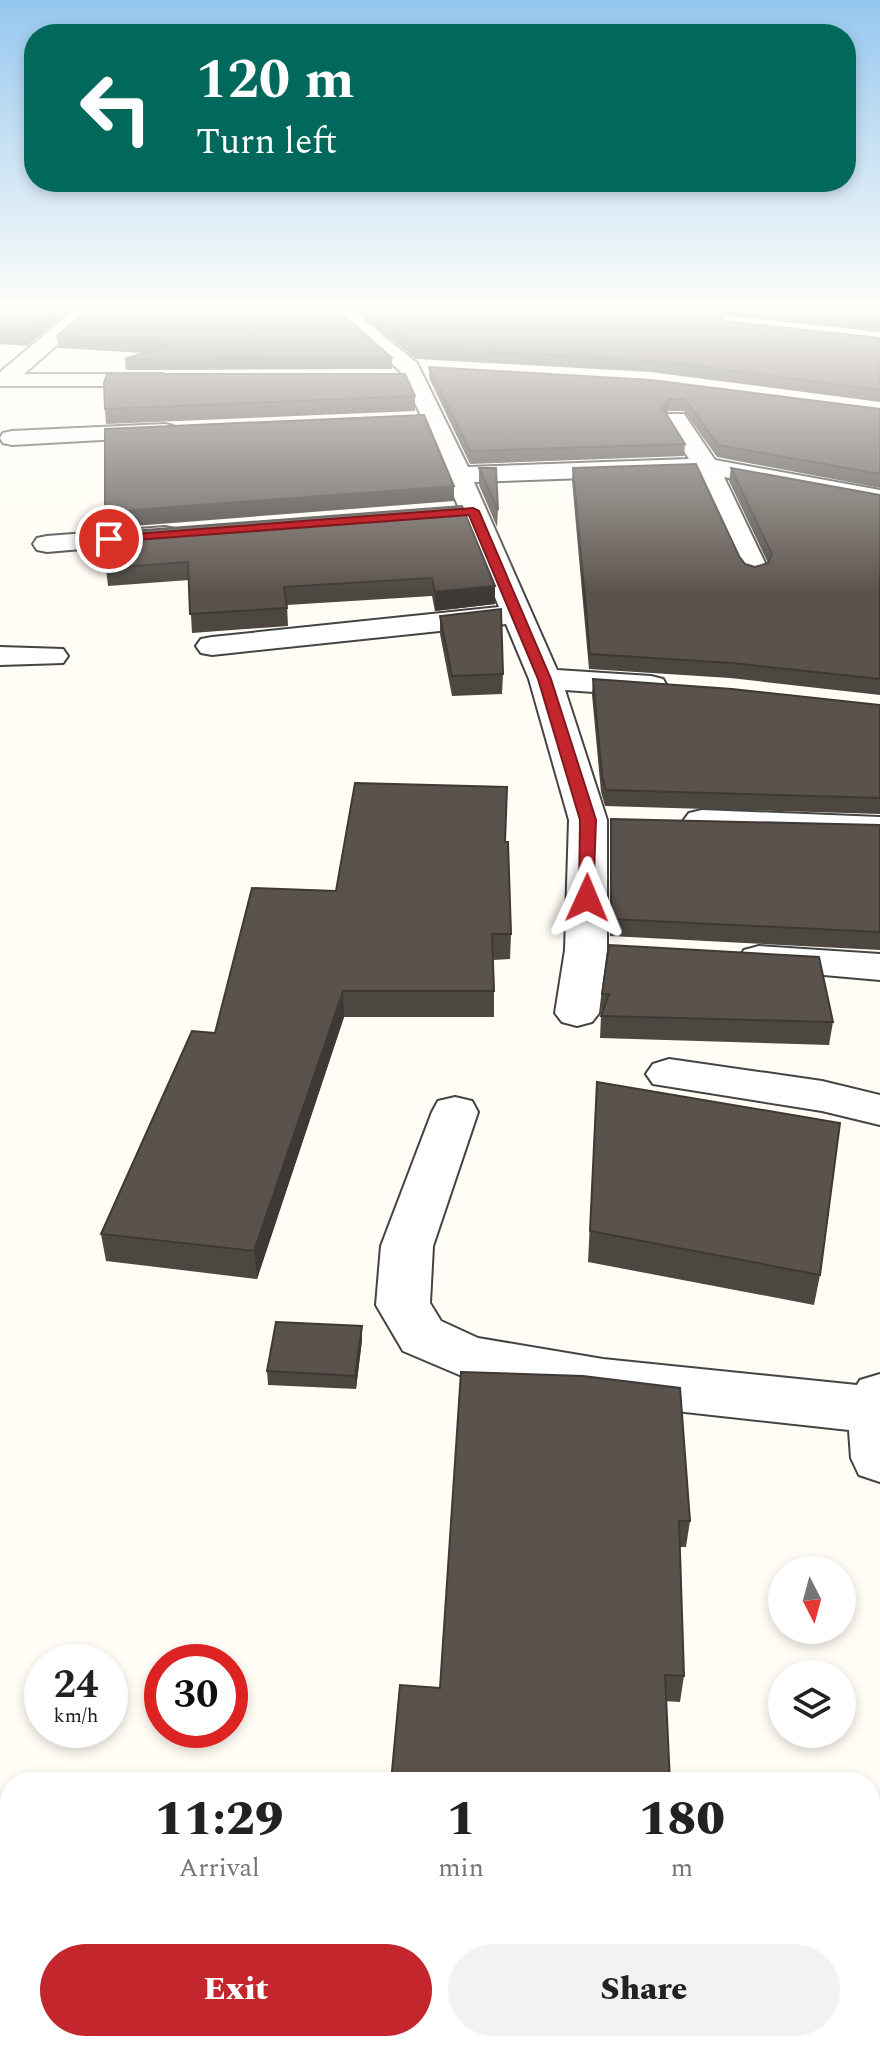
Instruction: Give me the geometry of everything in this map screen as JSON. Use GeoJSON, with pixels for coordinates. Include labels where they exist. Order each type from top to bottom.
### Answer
{"type":"FeatureCollection","features":[{"type":"Feature","properties":{"kind":"street"},"geometry":{"type":"LineString","coordinates":[[426,402],[604,820],[605,951],[577,1013]]}},
{"type":"Feature","properties":{"kind":"street"},"geometry":{"type":"LineString","coordinates":[[676,419],[706,466],[754,569]]}},
{"type":"Feature","properties":{"kind":"street"},"geometry":{"type":"LineString","coordinates":[[404,422],[435,420]]}},
{"type":"Feature","properties":{"kind":"street"},"geometry":{"type":"LineString","coordinates":[[12,438],[184,431]]}},
{"type":"Feature","properties":{"kind":"street"},"geometry":{"type":"LineString","coordinates":[[457,475],[706,466],[880,498]]}},
{"type":"Feature","properties":{"kind":"street"},"geometry":{"type":"LineString","coordinates":[[443,514],[473,511]]}},
{"type":"Feature","properties":{"kind":"street"},"geometry":{"type":"LineString","coordinates":[[47,544],[186,533]]}},
{"type":"Feature","properties":{"kind":"street"},"geometry":{"type":"LineString","coordinates":[[212,646],[518,614]]}},
{"type":"Feature","properties":{"kind":"street"},"geometry":{"type":"LineString","coordinates":[[0,656],[52,656]]}},
{"type":"Feature","properties":{"kind":"street"},"geometry":{"type":"LineString","coordinates":[[545,679],[683,688]]}},
{"type":"Feature","properties":{"kind":"street"},"geometry":{"type":"LineString","coordinates":[[666,821],[880,828]]}},
{"type":"Feature","properties":{"kind":"street"},"geometry":{"type":"LineString","coordinates":[[724,956],[876,967]]}},
{"type":"Feature","properties":{"kind":"street"},"geometry":{"type":"LineString","coordinates":[[669,1074],[822,1096],[880,1110]]}},
{"type":"Feature","properties":{"kind":"street"},"geometry":{"type":"LineString","coordinates":[[455,1112],[407,1246],[403,1305],[422,1336],[469,1358],[879,1421]]}},
{"type":"Feature","properties":{"kind":"building"},"geometry":{"type":"Polygon","coordinates":[[[105,402],[278,402],[105,409],[105,402]]]}},
{"type":"Feature","properties":{"kind":"building"},"geometry":{"type":"Polygon","coordinates":[[[446,402],[667,402],[662,407],[685,444],[470,451],[446,402]]]}},
{"type":"Feature","properties":{"kind":"building"},"geometry":{"type":"Polygon","coordinates":[[[687,402],[823,402],[880,409],[880,474],[718,445],[687,402]]]}},
{"type":"Feature","properties":{"kind":"building"},"geometry":{"type":"Polygon","coordinates":[[[424,415],[454,486],[105,512],[105,429],[424,415]]]}},
{"type":"Feature","properties":{"kind":"building"},"geometry":{"type":"Polygon","coordinates":[[[696,464],[739,556],[745,564],[755,567],[768,563],[772,554],[731,468],[880,495],[880,679],[732,663],[590,654],[573,468],[696,464]]]}},
{"type":"Feature","properties":{"kind":"building"},"geometry":{"type":"Polygon","coordinates":[[[479,468],[496,468],[498,510],[479,468]]]}},
{"type":"Feature","properties":{"kind":"building"},"geometry":{"type":"Polygon","coordinates":[[[462,506],[495,586],[435,592],[432,578],[284,587],[287,608],[190,614],[188,562],[106,568],[106,533],[462,506]]]}},
{"type":"Feature","properties":{"kind":"building"},"geometry":{"type":"Polygon","coordinates":[[[501,609],[503,674],[452,676],[440,616],[501,609]]]}},
{"type":"Feature","properties":{"kind":"building"},"geometry":{"type":"Polygon","coordinates":[[[593,679],[732,689],[880,705],[880,798],[606,790],[593,679]]]}},
{"type":"Feature","properties":{"kind":"building"},"geometry":{"type":"Polygon","coordinates":[[[355,783],[507,787],[505,842],[508,842],[511,934],[492,934],[494,991],[343,991],[254,1251],[101,1234],[192,1031],[215,1033],[252,888],[336,891],[355,783]]]}},
{"type":"Feature","properties":{"kind":"building"},"geometry":{"type":"Polygon","coordinates":[[[611,819],[880,825],[880,932],[611,919],[611,819]]]}},
{"type":"Feature","properties":{"kind":"building"},"geometry":{"type":"Polygon","coordinates":[[[609,945],[819,957],[833,1022],[601,1016],[609,994],[602,994],[609,945]]]}},
{"type":"Feature","properties":{"kind":"building"},"geometry":{"type":"Polygon","coordinates":[[[597,1082],[840,1123],[820,1275],[590,1231],[597,1082]]]}},
{"type":"Feature","properties":{"kind":"building"},"geometry":{"type":"Polygon","coordinates":[[[276,1322],[362,1326],[355,1376],[267,1371],[276,1322]]]}},
{"type":"Feature","properties":{"kind":"building"},"geometry":{"type":"Polygon","coordinates":[[[461,1372],[583,1376],[680,1388],[690,1521],[679,1521],[684,1676],[665,1675],[670,1772],[392,1772],[400,1685],[440,1688],[461,1372]]]}},
{"type":"Feature","properties":{"kind":"route"},"geometry":{"type":"LineString","coordinates":[[109,539],[473,511],[545,679],[588,820],[587,898]]}}]}
